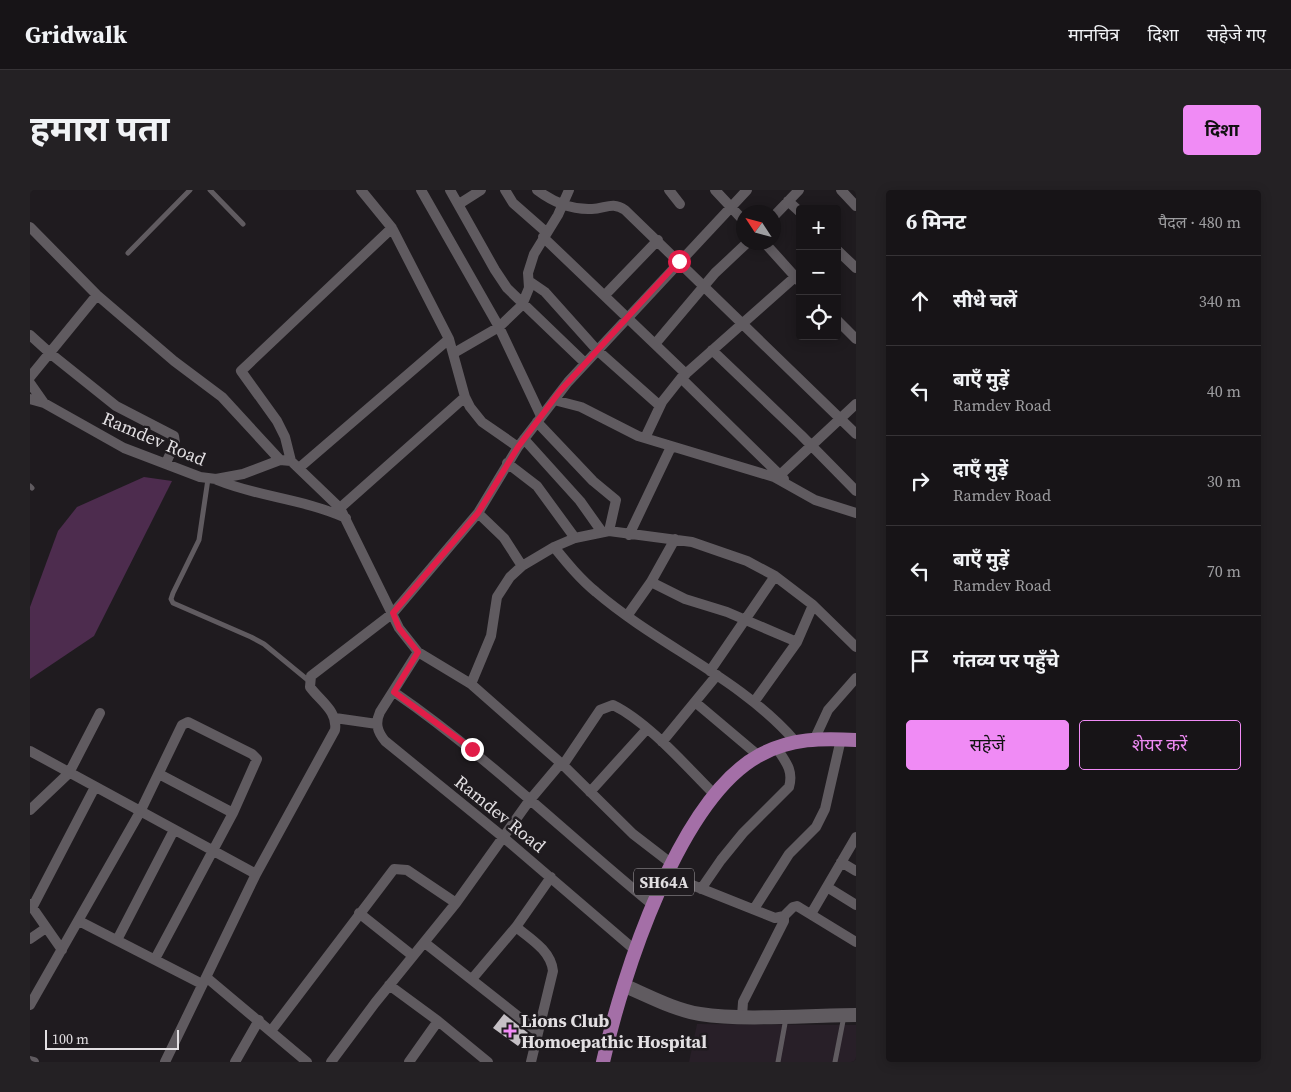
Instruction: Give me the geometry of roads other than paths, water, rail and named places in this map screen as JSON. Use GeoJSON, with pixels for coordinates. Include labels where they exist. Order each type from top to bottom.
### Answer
{"type":"FeatureCollection","features":[{"type":"Feature","properties":{"kind":"main road","name":"SH64A"},"geometry":{"type":"LineString","coordinates":[[613,1062],[636,951],[654,906],[714,794],[725,781],[758,756],[815,738],[856,740]]}},
{"type":"Feature","properties":{"kind":"main road","name":"SH64A"},"geometry":{"type":"LineString","coordinates":[[603,1062],[655,922],[671,872],[725,793],[784,747]]}},
{"type":"Feature","properties":{"kind":"street"},"geometry":{"type":"LineString","coordinates":[[361,190],[392,228],[449,339],[465,397],[482,422],[521,443],[580,500],[606,532]]}},
{"type":"Feature","properties":{"kind":"street"},"geometry":{"type":"LineString","coordinates":[[421,190],[499,327],[539,419],[593,481],[616,500],[606,532]]}},
{"type":"Feature","properties":{"kind":"street"},"geometry":{"type":"LineString","coordinates":[[450,190],[495,270],[522,305],[584,363]]}},
{"type":"Feature","properties":{"kind":"street"},"geometry":{"type":"LineString","coordinates":[[458,204],[481,190]]}},
{"type":"Feature","properties":{"kind":"street"},"geometry":{"type":"LineString","coordinates":[[505,190],[513,203],[655,344],[683,376],[788,484]]}},
{"type":"Feature","properties":{"kind":"street"},"geometry":{"type":"LineString","coordinates":[[537,190],[563,205],[595,210],[618,205],[658,240],[856,434]]}},
{"type":"Feature","properties":{"kind":"street"},"geometry":{"type":"LineString","coordinates":[[454,353],[499,327],[522,305],[527,294],[531,262],[563,205],[569,190]]}},
{"type":"Feature","properties":{"kind":"street"},"geometry":{"type":"LineString","coordinates":[[668,190],[680,204]]}},
{"type":"Feature","properties":{"kind":"street"},"geometry":{"type":"LineString","coordinates":[[714,190],[736,213]]}},
{"type":"Feature","properties":{"kind":"street"},"geometry":{"type":"LineString","coordinates":[[166,1062],[256,874],[335,730],[335,718],[314,692],[309,681],[316,671],[393,613],[478,513],[521,443],[584,363],[747,190]]}},
{"type":"Feature","properties":{"kind":"street"},"geometry":{"type":"LineString","coordinates":[[781,208],[799,190]]}},
{"type":"Feature","properties":{"kind":"street"},"geometry":{"type":"LineString","coordinates":[[841,190],[856,206]]}},
{"type":"Feature","properties":{"kind":"street"},"geometry":{"type":"LineString","coordinates":[[788,201],[796,208]]}},
{"type":"Feature","properties":{"kind":"street"},"geometry":{"type":"LineString","coordinates":[[30,227],[97,295],[174,361],[222,397],[280,460]]}},
{"type":"Feature","properties":{"kind":"street"},"geometry":{"type":"LineString","coordinates":[[392,228],[241,371],[277,421],[295,465],[340,508],[399,628],[418,652],[471,684],[562,764],[671,872],[701,889],[775,918],[784,916],[793,907],[797,906],[855,940]]}},
{"type":"Feature","properties":{"kind":"street"},"geometry":{"type":"LineString","coordinates":[[605,295],[658,240]]}},
{"type":"Feature","properties":{"kind":"street"},"geometry":{"type":"LineString","coordinates":[[655,344],[703,285],[740,250]]}},
{"type":"Feature","properties":{"kind":"street"},"geometry":{"type":"LineString","coordinates":[[771,250],[796,277]]}},
{"type":"Feature","properties":{"kind":"street"},"geometry":{"type":"LineString","coordinates":[[841,254],[856,268]]}},
{"type":"Feature","properties":{"kind":"street"},"geometry":{"type":"LineString","coordinates":[[528,281],[545,292],[597,350],[660,406]]}},
{"type":"Feature","properties":{"kind":"street"},"geometry":{"type":"LineString","coordinates":[[645,438],[666,396],[683,376],[743,322],[796,281]]}},
{"type":"Feature","properties":{"kind":"street"},"geometry":{"type":"LineString","coordinates":[[30,377],[51,354],[97,295]]}},
{"type":"Feature","properties":{"kind":"street"},"geometry":{"type":"LineString","coordinates":[[841,324],[856,340]]}},
{"type":"Feature","properties":{"kind":"street"},"geometry":{"type":"LineString","coordinates":[[30,335],[116,406],[174,436],[175,443],[166,463]]}},
{"type":"Feature","properties":{"kind":"street"},"geometry":{"type":"LineString","coordinates":[[295,465],[449,339]]}},
{"type":"Feature","properties":{"kind":"street"},"geometry":{"type":"LineString","coordinates":[[712,350],[856,490]]}},
{"type":"Feature","properties":{"kind":"street"},"geometry":{"type":"LineString","coordinates":[[30,383],[44,403]]}},
{"type":"Feature","properties":{"kind":"street"},"geometry":{"type":"LineString","coordinates":[[340,508],[465,397]]}},
{"type":"Feature","properties":{"kind":"street","name":"Ramdev Road"},"geometry":{"type":"LineString","coordinates":[[30,399],[44,403],[71,420],[124,448],[212,479],[243,474],[280,460],[295,465]]}},
{"type":"Feature","properties":{"kind":"street"},"geometry":{"type":"LineString","coordinates":[[554,400],[581,407],[645,438],[774,477],[815,500],[856,514]]}},
{"type":"Feature","properties":{"kind":"street"},"geometry":{"type":"LineString","coordinates":[[780,475],[856,404]]}},
{"type":"Feature","properties":{"kind":"street"},"geometry":{"type":"LineString","coordinates":[[628,534],[671,447]]}},
{"type":"Feature","properties":{"kind":"street"},"geometry":{"type":"LineString","coordinates":[[507,463],[537,486],[575,538]]}},
{"type":"Feature","properties":{"kind":"street"},"geometry":{"type":"LineString","coordinates":[[212,479],[236,488],[321,508],[346,518]]}},
{"type":"Feature","properties":{"kind":"street"},"geometry":{"type":"LineString","coordinates":[[478,513],[504,538],[522,566]]}},
{"type":"Feature","properties":{"kind":"street"},"geometry":{"type":"LineString","coordinates":[[471,684],[491,636],[497,597],[510,577],[522,566],[554,547],[575,538],[606,532],[692,542],[747,561],[775,576],[814,605],[856,647]]}},
{"type":"Feature","properties":{"kind":"street"},"geometry":{"type":"LineString","coordinates":[[627,616],[651,582],[675,539]]}},
{"type":"Feature","properties":{"kind":"street"},"geometry":{"type":"LineString","coordinates":[[554,547],[595,592],[627,616],[754,702],[784,747],[792,778],[789,787],[743,833],[701,889]]}},
{"type":"Feature","properties":{"kind":"street"},"geometry":{"type":"LineString","coordinates":[[662,742],[695,702],[775,576]]}},
{"type":"Feature","properties":{"kind":"street"},"geometry":{"type":"LineString","coordinates":[[651,582],[685,599],[727,612],[797,642]]}},
{"type":"Feature","properties":{"kind":"street"},"geometry":{"type":"LineString","coordinates":[[754,702],[797,642],[814,605]]}},
{"type":"Feature","properties":{"kind":"street"},"geometry":{"type":"LineString","coordinates":[[335,718],[377,724],[380,712],[418,652]]}},
{"type":"Feature","properties":{"kind":"street"},"geometry":{"type":"LineString","coordinates":[[815,738],[828,710],[856,678]]}},
{"type":"Feature","properties":{"kind":"street","name":"Ramdev Road"},"geometry":{"type":"LineString","coordinates":[[394,692],[472,749],[529,801],[654,906]]}},
{"type":"Feature","properties":{"kind":"street"},"geometry":{"type":"LineString","coordinates":[[695,702],[758,756]]}},
{"type":"Feature","properties":{"kind":"street"},"geometry":{"type":"LineString","coordinates":[[330,1062],[388,985],[425,943],[456,903],[529,801],[562,764],[594,718],[606,706],[613,705],[621,709],[662,742],[714,794]]}},
{"type":"Feature","properties":{"kind":"street"},"geometry":{"type":"LineString","coordinates":[[30,810],[68,773],[100,713]]}},
{"type":"Feature","properties":{"kind":"street"},"geometry":{"type":"LineString","coordinates":[[30,1005],[140,812],[182,725],[188,722],[252,754],[257,759],[233,814],[155,959]]}},
{"type":"Feature","properties":{"kind":"street","name":"Ramdev Road"},"geometry":{"type":"LineString","coordinates":[[377,724],[378,732],[385,741],[551,877],[636,951]]}},
{"type":"Feature","properties":{"kind":"street"},"geometry":{"type":"LineString","coordinates":[[590,792],[646,730]]}},
{"type":"Feature","properties":{"kind":"street"},"geometry":{"type":"LineString","coordinates":[[754,909],[789,854],[809,836],[819,821],[825,809],[841,739]]}},
{"type":"Feature","properties":{"kind":"street"},"geometry":{"type":"LineString","coordinates":[[30,751],[256,874]]}},
{"type":"Feature","properties":{"kind":"street"},"geometry":{"type":"LineString","coordinates":[[159,774],[233,814]]}},
{"type":"Feature","properties":{"kind":"street"},"geometry":{"type":"LineString","coordinates":[[62,950],[31,906],[95,787]]}},
{"type":"Feature","properties":{"kind":"street"},"geometry":{"type":"LineString","coordinates":[[117,940],[174,830]]}},
{"type":"Feature","properties":{"kind":"street"},"geometry":{"type":"LineString","coordinates":[[811,914],[856,837]]}},
{"type":"Feature","properties":{"kind":"street"},"geometry":{"type":"LineString","coordinates":[[842,862],[856,871]]}},
{"type":"Feature","properties":{"kind":"street"},"geometry":{"type":"LineString","coordinates":[[271,1031],[388,874],[394,869],[407,870],[456,903]]}},
{"type":"Feature","properties":{"kind":"street"},"geometry":{"type":"LineString","coordinates":[[472,979],[516,927],[551,877]]}},
{"type":"Feature","properties":{"kind":"street"},"geometry":{"type":"LineString","coordinates":[[827,887],[856,906]]}},
{"type":"Feature","properties":{"kind":"street"},"geometry":{"type":"LineString","coordinates":[[359,913],[414,956]]}},
{"type":"Feature","properties":{"kind":"street"},"geometry":{"type":"LineString","coordinates":[[742,1016],[743,1002],[784,921],[784,916]]}},
{"type":"Feature","properties":{"kind":"street"},"geometry":{"type":"LineString","coordinates":[[79,921],[155,959],[204,980],[259,1020],[307,1062]]}},
{"type":"Feature","properties":{"kind":"street"},"geometry":{"type":"LineString","coordinates":[[516,927],[540,948],[552,962],[553,971],[531,1062]]}},
{"type":"Feature","properties":{"kind":"street"},"geometry":{"type":"LineString","coordinates":[[30,939],[46,928]]}},
{"type":"Feature","properties":{"kind":"street"},"geometry":{"type":"LineString","coordinates":[[425,943],[538,1032]]}},
{"type":"Feature","properties":{"kind":"street"},"geometry":{"type":"LineString","coordinates":[[388,985],[438,1021],[488,1062]]}},
{"type":"Feature","properties":{"kind":"street"},"geometry":{"type":"LineString","coordinates":[[629,988],[676,1008],[692,1012],[742,1016],[850,1015]]}},
{"type":"Feature","properties":{"kind":"street"},"geometry":{"type":"LineString","coordinates":[[235,1062],[259,1020]]}},
{"type":"Feature","properties":{"kind":"street"},"geometry":{"type":"LineString","coordinates":[[409,1062],[438,1021]]}},
{"type":"Feature","properties":{"kind":"street"},"geometry":{"type":"LineString","coordinates":[[30,1061],[34,1062]]}},
{"type":"Feature","properties":{"kind":"lane"},"geometry":{"type":"LineString","coordinates":[[128,253],[190,190]]}},
{"type":"Feature","properties":{"kind":"lane"},"geometry":{"type":"LineString","coordinates":[[210,190],[243,224]]}},
{"type":"Feature","properties":{"kind":"lane"},"geometry":{"type":"LineString","coordinates":[[212,479],[199,540],[171,599],[173,603],[264,644],[309,681]]}},
{"type":"Feature","properties":{"kind":"lane"},"geometry":{"type":"LineString","coordinates":[[836,1062],[850,1015]]}},
{"type":"Feature","properties":{"kind":"lane"},"geometry":{"type":"LineString","coordinates":[[778,1062],[786,1016]]}},
{"type":"Feature","properties":{"kind":"place","name":"Lions Club Homoepathic Hospital"},"geometry":{"type":"Point","coordinates":[510,1031]}}]}
